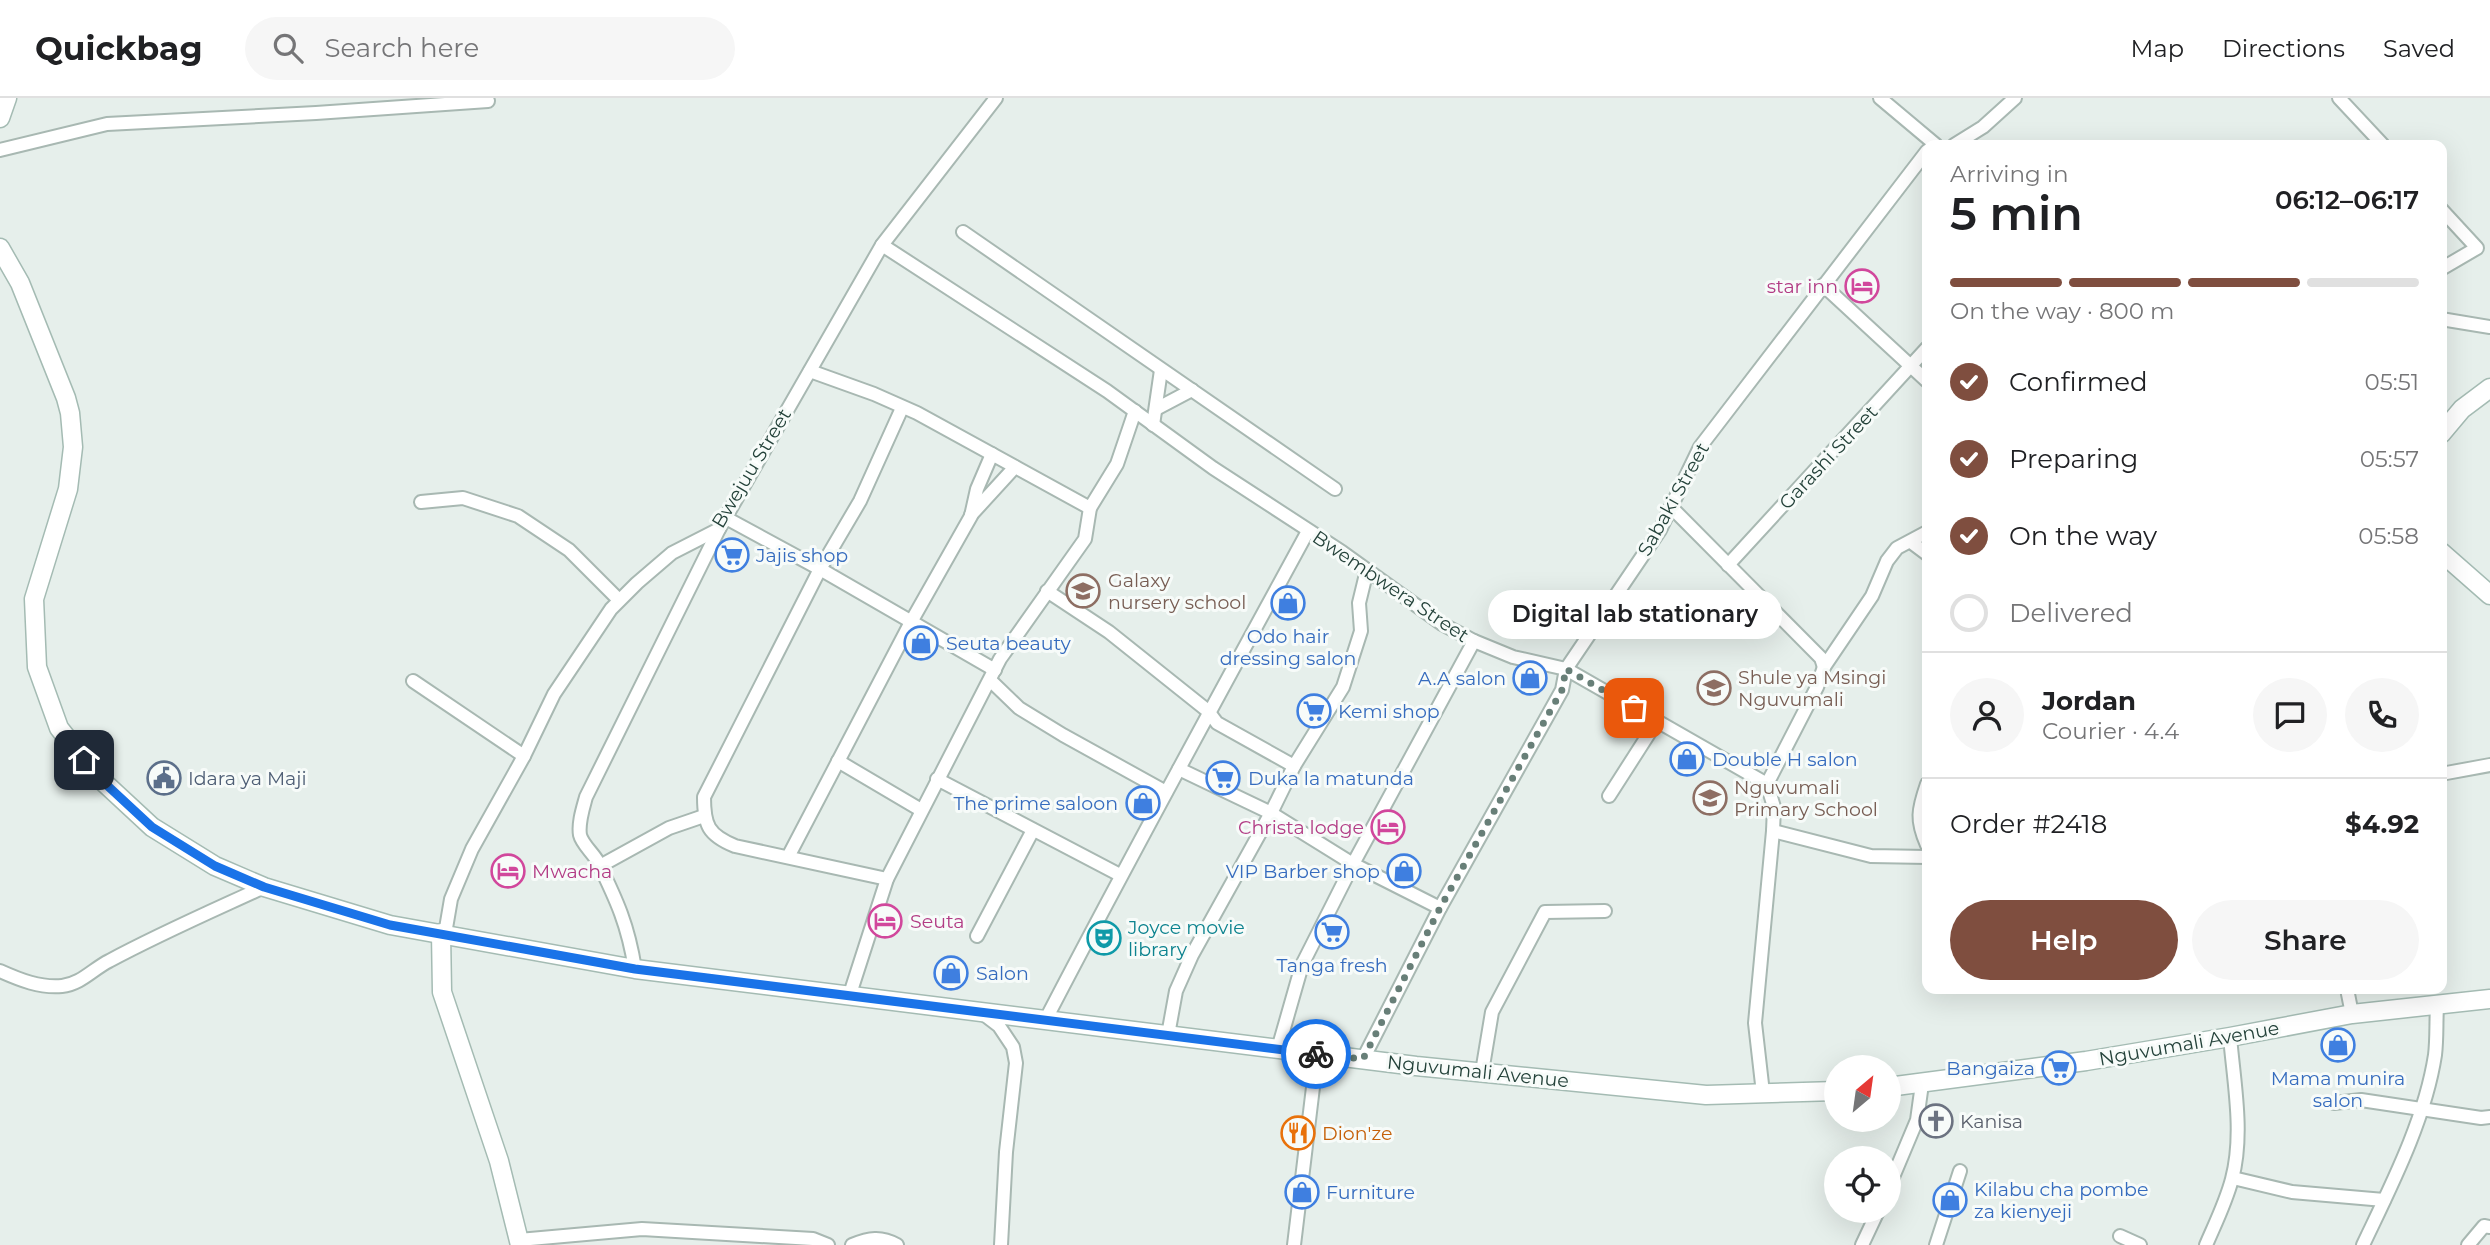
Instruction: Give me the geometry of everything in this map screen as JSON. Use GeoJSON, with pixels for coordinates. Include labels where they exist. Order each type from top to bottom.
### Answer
{"type":"FeatureCollection","features":[{"type":"Feature","properties":{"kind":"street"},"geometry":{"type":"LineString","coordinates":[[0,118],[6,98]]}},
{"type":"Feature","properties":{"kind":"street","name":"Bwejuu Street"},"geometry":{"type":"LineString","coordinates":[[443,934],[451,899],[468,859],[554,694],[619,600],[672,553],[722,523],[882,245],[996,98]]}},
{"type":"Feature","properties":{"kind":"street"},"geometry":{"type":"LineString","coordinates":[[1880,98],[1926,140]]}},
{"type":"Feature","properties":{"kind":"street"},"geometry":{"type":"LineString","coordinates":[[1962,140],[1983,127],[2015,98]]}},
{"type":"Feature","properties":{"kind":"street"},"geometry":{"type":"LineString","coordinates":[[2339,98],[2378,140]]}},
{"type":"Feature","properties":{"kind":"street"},"geometry":{"type":"LineString","coordinates":[[0,150],[107,124],[488,101]]}},
{"type":"Feature","properties":{"kind":"street","name":"Sabaki Street"},"geometry":{"type":"LineString","coordinates":[[1363,1059],[1440,908],[1562,690],[1566,669],[1660,530],[1700,447],[1922,159]]}},
{"type":"Feature","properties":{"kind":"street"},"geometry":{"type":"LineString","coordinates":[[2447,216],[2477,248],[2447,266]]}},
{"type":"Feature","properties":{"kind":"street"},"geometry":{"type":"LineString","coordinates":[[963,232],[1335,489]]}},
{"type":"Feature","properties":{"kind":"street","name":"Bwembwera Street"},"geometry":{"type":"LineString","coordinates":[[882,245],[1135,411],[1442,624],[1474,642],[1513,657],[1566,669],[1767,784]]}},
{"type":"Feature","properties":{"kind":"street","name":"Nguvumali Avenue"},"geometry":{"type":"LineString","coordinates":[[0,248],[20,283],[70,413],[74,447],[68,489],[34,599],[37,667],[59,728],[97,776],[152,827],[215,866],[264,887],[390,925],[635,969],[1482,1072],[1706,1095],[1824,1091]]}},
{"type":"Feature","properties":{"kind":"street"},"geometry":{"type":"LineString","coordinates":[[1823,285],[1922,377]]}},
{"type":"Feature","properties":{"kind":"street"},"geometry":{"type":"LineString","coordinates":[[2447,319],[2490,327]]}},
{"type":"Feature","properties":{"kind":"street","name":"Garashi Street"},"geometry":{"type":"LineString","coordinates":[[1728,565],[1922,354]]}},
{"type":"Feature","properties":{"kind":"street"},"geometry":{"type":"LineString","coordinates":[[1153,425],[1161,370]]}},
{"type":"Feature","properties":{"kind":"street"},"geometry":{"type":"LineString","coordinates":[[810,371],[917,413],[1090,508]]}},
{"type":"Feature","properties":{"kind":"street"},"geometry":{"type":"LineString","coordinates":[[2447,427],[2462,409],[2490,388]]}},
{"type":"Feature","properties":{"kind":"street"},"geometry":{"type":"LineString","coordinates":[[1156,410],[1192,390]]}},
{"type":"Feature","properties":{"kind":"street"},"geometry":{"type":"LineString","coordinates":[[887,879],[735,846],[719,839],[710,831],[704,816],[704,797],[820,569],[860,501],[902,408]]}},
{"type":"Feature","properties":{"kind":"street"},"geometry":{"type":"LineString","coordinates":[[850,995],[887,879],[992,675],[1085,539],[1090,508],[1117,464],[1135,411]]}},
{"type":"Feature","properties":{"kind":"street"},"geometry":{"type":"LineString","coordinates":[[971,516],[976,489],[992,454]]}},
{"type":"Feature","properties":{"kind":"street"},"geometry":{"type":"LineString","coordinates":[[788,857],[911,622],[971,516],[1015,467]]}},
{"type":"Feature","properties":{"kind":"street"},"geometry":{"type":"LineString","coordinates":[[421,502],[463,498],[519,516],[569,550],[619,600]]}},
{"type":"Feature","properties":{"kind":"street"},"geometry":{"type":"LineString","coordinates":[[1671,507],[1821,658],[1824,667]]}},
{"type":"Feature","properties":{"kind":"street"},"geometry":{"type":"LineString","coordinates":[[635,969],[624,915],[600,866],[580,836],[586,797],[722,523],[820,569],[911,622],[992,675],[1019,708],[1166,792]]}},
{"type":"Feature","properties":{"kind":"street"},"geometry":{"type":"LineString","coordinates":[[1046,1019],[1120,875],[1180,769],[1208,711],[1308,531]]}},
{"type":"Feature","properties":{"kind":"street"},"geometry":{"type":"LineString","coordinates":[[1763,1093],[1755,1023],[1773,831],[1774,807],[1767,784],[1817,687],[1824,667],[1872,596],[1887,561],[1897,548],[1922,535]]}},
{"type":"Feature","properties":{"kind":"street"},"geometry":{"type":"LineString","coordinates":[[1911,542],[1922,550]]}},
{"type":"Feature","properties":{"kind":"street"},"geometry":{"type":"LineString","coordinates":[[2447,557],[2490,595]]}},
{"type":"Feature","properties":{"kind":"street"},"geometry":{"type":"LineString","coordinates":[[1168,1035],[1176,990],[1192,955],[1272,813],[1294,766],[1343,687],[1361,631],[1359,603],[1367,570]]}},
{"type":"Feature","properties":{"kind":"street"},"geometry":{"type":"LineString","coordinates":[[1047,591],[1118,639],[1208,711],[1217,723],[1294,766]]}},
{"type":"Feature","properties":{"kind":"street"},"geometry":{"type":"LineString","coordinates":[[1279,1049],[1302,965],[1353,864],[1474,642]]}},
{"type":"Feature","properties":{"kind":"street"},"geometry":{"type":"LineString","coordinates":[[413,681],[524,756]]}},
{"type":"Feature","properties":{"kind":"street"},"geometry":{"type":"LineString","coordinates":[[1609,796],[1657,721]]}},
{"type":"Feature","properties":{"kind":"street"},"geometry":{"type":"LineString","coordinates":[[838,761],[921,810]]}},
{"type":"Feature","properties":{"kind":"street"},"geometry":{"type":"LineString","coordinates":[[2447,773],[2490,765]]}},
{"type":"Feature","properties":{"kind":"street"},"geometry":{"type":"LineString","coordinates":[[1180,769],[1272,813],[1353,864],[1440,908]]}},
{"type":"Feature","properties":{"kind":"street"},"geometry":{"type":"LineString","coordinates":[[937,779],[1120,875]]}},
{"type":"Feature","properties":{"kind":"street"},"geometry":{"type":"LineString","coordinates":[[1922,799],[1919,808],[1919,826],[1922,833]]}},
{"type":"Feature","properties":{"kind":"street"},"geometry":{"type":"LineString","coordinates":[[600,866],[669,828],[704,816]]}},
{"type":"Feature","properties":{"kind":"street"},"geometry":{"type":"LineString","coordinates":[[977,936],[1033,830]]}},
{"type":"Feature","properties":{"kind":"street"},"geometry":{"type":"LineString","coordinates":[[1773,831],[1871,856],[1922,857]]}},
{"type":"Feature","properties":{"kind":"street"},"geometry":{"type":"LineString","coordinates":[[0,971],[43,986],[64,986],[86,977],[105,963],[188,921],[264,887]]}},
{"type":"Feature","properties":{"kind":"street"},"geometry":{"type":"LineString","coordinates":[[1482,1072],[1492,1012],[1545,912],[1605,911]]}},
{"type":"Feature","properties":{"kind":"street"},"geometry":{"type":"LineString","coordinates":[[443,934],[442,992],[499,1161],[519,1242],[642,1229],[813,1238],[828,1245]]}},
{"type":"Feature","properties":{"kind":"street"},"geometry":{"type":"LineString","coordinates":[[2348,994],[2352,1014]]}},
{"type":"Feature","properties":{"kind":"street","name":"Nguvumali Avenue"},"geometry":{"type":"LineString","coordinates":[[1901,1086],[2230,1037],[2352,1014],[2490,999]]}},
{"type":"Feature","properties":{"kind":"street"},"geometry":{"type":"LineString","coordinates":[[2363,1245],[2403,1158],[2429,1085],[2435,1051],[2437,1006]]}},
{"type":"Feature","properties":{"kind":"street"},"geometry":{"type":"LineString","coordinates":[[979,1010],[999,1026],[1013,1047],[1016,1063],[1006,1152],[1002,1245]]}},
{"type":"Feature","properties":{"kind":"street"},"geometry":{"type":"LineString","coordinates":[[2206,1245],[2233,1178],[2237,1118],[2230,1037]]}},
{"type":"Feature","properties":{"kind":"street"},"geometry":{"type":"LineString","coordinates":[[1294,1245],[1317,1054]]}},
{"type":"Feature","properties":{"kind":"street"},"geometry":{"type":"LineString","coordinates":[[1901,1158],[1917,1120],[1922,1084]]}},
{"type":"Feature","properties":{"kind":"street"},"geometry":{"type":"LineString","coordinates":[[2334,1103],[2361,1100],[2481,1118],[2490,1117]]}},
{"type":"Feature","properties":{"kind":"street"},"geometry":{"type":"LineString","coordinates":[[1936,1245],[1960,1171]]}},
{"type":"Feature","properties":{"kind":"street"},"geometry":{"type":"LineString","coordinates":[[2233,1178],[2292,1192],[2385,1200]]}},
{"type":"Feature","properties":{"kind":"street"},"geometry":{"type":"LineString","coordinates":[[1862,1245],[1872,1223]]}},
{"type":"Feature","properties":{"kind":"street"},"geometry":{"type":"LineString","coordinates":[[2468,1245],[2484,1226],[2490,1227]]}},
{"type":"Feature","properties":{"kind":"street"},"geometry":{"type":"LineString","coordinates":[[679,1231],[680,1245]]}},
{"type":"Feature","properties":{"kind":"street"},"geometry":{"type":"LineString","coordinates":[[2120,1236],[2140,1245]]}},
{"type":"Feature","properties":{"kind":"street"},"geometry":{"type":"LineString","coordinates":[[852,1245],[870,1238],[886,1239],[897,1245]]}},
{"type":"Feature","properties":{"kind":"way so far"},"geometry":{"type":"LineString","coordinates":[[1316,1054],[1363,1059],[1440,908],[1562,690],[1566,669],[1634,708]]}},
{"type":"Feature","properties":{"kind":"place","name":"star inn"},"geometry":{"type":"Point","coordinates":[1862,286]}},
{"type":"Feature","properties":{"kind":"place","name":"Jajis shop"},"geometry":{"type":"Point","coordinates":[732,555]}},
{"type":"Feature","properties":{"kind":"place","name":"Galaxy nursery school"},"geometry":{"type":"Point","coordinates":[1083,591]}},
{"type":"Feature","properties":{"kind":"place","name":"Odo hair dressing salon"},"geometry":{"type":"Point","coordinates":[1288,603]}},
{"type":"Feature","properties":{"kind":"place","name":"Seuta beauty"},"geometry":{"type":"Point","coordinates":[921,643]}},
{"type":"Feature","properties":{"kind":"place","name":"A.A salon"},"geometry":{"type":"Point","coordinates":[1530,678]}},
{"type":"Feature","properties":{"kind":"place","name":"Shule ya Msingi Nguvumali"},"geometry":{"type":"Point","coordinates":[1714,688]}},
{"type":"Feature","properties":{"kind":"place","name":"Digital lab stationary"},"geometry":{"type":"Point","coordinates":[1634,708]}},
{"type":"Feature","properties":{"kind":"place","name":"Kemi shop"},"geometry":{"type":"Point","coordinates":[1314,711]}},
{"type":"Feature","properties":{"kind":"place","name":"Double H salon"},"geometry":{"type":"Point","coordinates":[1687,759]}},
{"type":"Feature","properties":{"kind":"place","name":"Idara ya Maji"},"geometry":{"type":"Point","coordinates":[164,778]}},
{"type":"Feature","properties":{"kind":"place","name":"Duka la matunda"},"geometry":{"type":"Point","coordinates":[1223,778]}},
{"type":"Feature","properties":{"kind":"place","name":"Nguvumali Primary School"},"geometry":{"type":"Point","coordinates":[1710,798]}},
{"type":"Feature","properties":{"kind":"place","name":"The prime saloon"},"geometry":{"type":"Point","coordinates":[1143,803]}},
{"type":"Feature","properties":{"kind":"place","name":"Christa lodge"},"geometry":{"type":"Point","coordinates":[1388,827]}},
{"type":"Feature","properties":{"kind":"place","name":"Mwacha"},"geometry":{"type":"Point","coordinates":[508,871]}},
{"type":"Feature","properties":{"kind":"place","name":"VIP Barber shop"},"geometry":{"type":"Point","coordinates":[1404,871]}},
{"type":"Feature","properties":{"kind":"place","name":"Seuta"},"geometry":{"type":"Point","coordinates":[885,921]}},
{"type":"Feature","properties":{"kind":"place","name":"Tanga fresh"},"geometry":{"type":"Point","coordinates":[1332,932]}},
{"type":"Feature","properties":{"kind":"place","name":"Joyce movie library"},"geometry":{"type":"Point","coordinates":[1104,938]}},
{"type":"Feature","properties":{"kind":"place","name":"Salon"},"geometry":{"type":"Point","coordinates":[951,973]}},
{"type":"Feature","properties":{"kind":"place","name":"Mama munira salon"},"geometry":{"type":"Point","coordinates":[2338,1045]}},
{"type":"Feature","properties":{"kind":"place","name":"Bangaiza"},"geometry":{"type":"Point","coordinates":[2059,1068]}},
{"type":"Feature","properties":{"kind":"place","name":"Kanisa"},"geometry":{"type":"Point","coordinates":[1936,1121]}},
{"type":"Feature","properties":{"kind":"place","name":"Dion'ze"},"geometry":{"type":"Point","coordinates":[1298,1133]}},
{"type":"Feature","properties":{"kind":"place","name":"Furniture"},"geometry":{"type":"Point","coordinates":[1302,1192]}},
{"type":"Feature","properties":{"kind":"place","name":"Kilabu cha pombe za kienyeji"},"geometry":{"type":"Point","coordinates":[1950,1200]}},
{"type":"Feature","properties":{"kind":"route"},"geometry":{"type":"LineString","coordinates":[[84,760],[97,776],[152,827],[215,866],[264,887],[390,925],[635,969],[1316,1054]]}}]}
